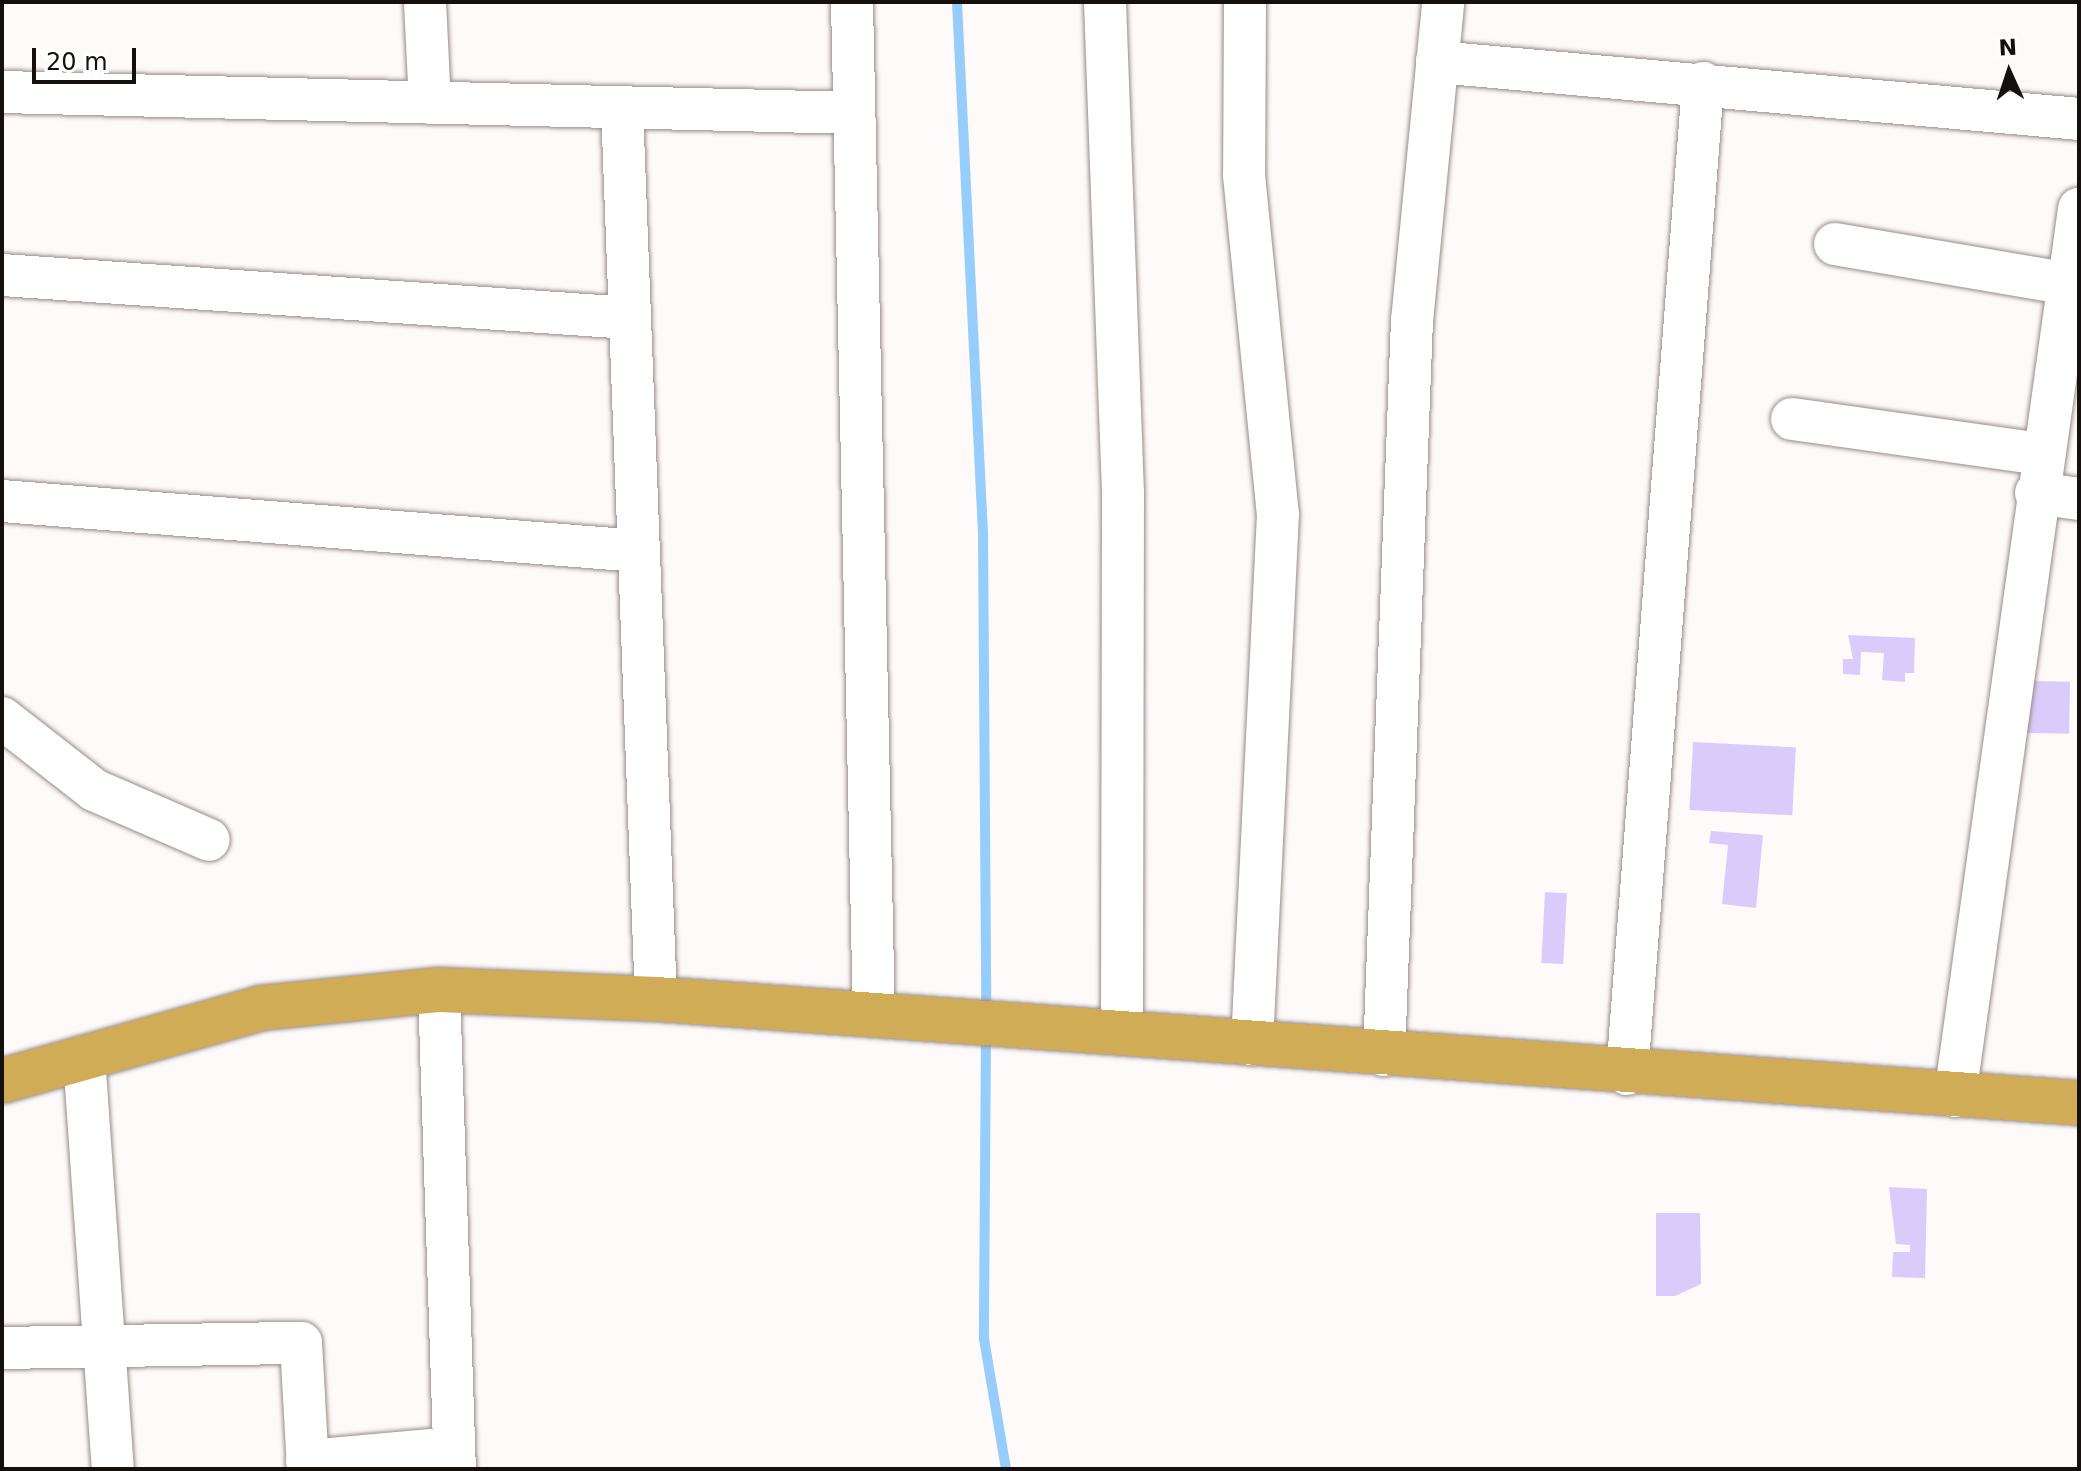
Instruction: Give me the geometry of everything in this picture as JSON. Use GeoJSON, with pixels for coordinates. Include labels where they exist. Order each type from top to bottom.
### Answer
{"type":"FeatureCollection","features":[{"type":"Feature","properties":{"kind":"highway"},"geometry":{"type":"LineString","coordinates":[[2,1081],[261,1008],[439,990],[656,999],[1627,1074],[2079,1103]]}},
{"type":"Feature","properties":{"kind":"street"},"geometry":{"type":"LineString","coordinates":[[425,2],[430,103]]}},
{"type":"Feature","properties":{"kind":"street"},"geometry":{"type":"LineString","coordinates":[[852,2],[874,1015]]}},
{"type":"Feature","properties":{"kind":"street"},"geometry":{"type":"LineString","coordinates":[[1105,2],[1123,494],[1122,1034]]}},
{"type":"Feature","properties":{"kind":"street"},"geometry":{"type":"LineString","coordinates":[[1245,2],[1244,175],[1278,514],[1252,1044]]}},
{"type":"Feature","properties":{"kind":"street"},"geometry":{"type":"LineString","coordinates":[[1384,1055],[1412,321],[1443,2]]}},
{"type":"Feature","properties":{"kind":"street"},"geometry":{"type":"LineString","coordinates":[[1437,62],[1703,83],[2079,119]]}},
{"type":"Feature","properties":{"kind":"street"},"geometry":{"type":"LineString","coordinates":[[1627,1074],[1703,83]]}},
{"type":"Feature","properties":{"kind":"street"},"geometry":{"type":"LineString","coordinates":[[2,92],[854,113]]}},
{"type":"Feature","properties":{"kind":"street"},"geometry":{"type":"LineString","coordinates":[[622,107],[656,999]]}},
{"type":"Feature","properties":{"kind":"street"},"geometry":{"type":"LineString","coordinates":[[1955,1096],[2039,473],[2079,209]]}},
{"type":"Feature","properties":{"kind":"street"},"geometry":{"type":"LineString","coordinates":[[1835,244],[2068,284]]}},
{"type":"Feature","properties":{"kind":"street"},"geometry":{"type":"LineString","coordinates":[[2,275],[630,318]]}},
{"type":"Feature","properties":{"kind":"street"},"geometry":{"type":"LineString","coordinates":[[1792,419],[2039,473],[2079,499]]}},
{"type":"Feature","properties":{"kind":"street"},"geometry":{"type":"LineString","coordinates":[[2,501],[639,551]]}},
{"type":"Feature","properties":{"kind":"street"},"geometry":{"type":"LineString","coordinates":[[2,718],[94,790],[209,840]]}},
{"type":"Feature","properties":{"kind":"street"},"geometry":{"type":"LineString","coordinates":[[2,1348],[104,1343],[301,1343],[308,1465],[454,1459],[439,990]]}},
{"type":"Feature","properties":{"kind":"street"},"geometry":{"type":"LineString","coordinates":[[84,1057],[113,1469]]}},
{"type":"Feature","properties":{"kind":"building"},"geometry":{"type":"Polygon","coordinates":[[[1848,635],[1915,638],[1914,673],[1905,673],[1905,682],[1882,680],[1884,653],[1861,652],[1860,675],[1843,674],[1843,659],[1853,659],[1848,635]]]}},
{"type":"Feature","properties":{"kind":"building"},"geometry":{"type":"Polygon","coordinates":[[[2028,681],[2070,682],[2069,734],[2027,733],[2028,681]]]}},
{"type":"Feature","properties":{"kind":"building"},"geometry":{"type":"Polygon","coordinates":[[[1693,742],[1796,747],[1792,815],[1689,810],[1693,742]]]}},
{"type":"Feature","properties":{"kind":"building"},"geometry":{"type":"Polygon","coordinates":[[[1711,831],[1763,835],[1756,908],[1722,904],[1728,845],[1709,843],[1711,831]]]}},
{"type":"Feature","properties":{"kind":"building"},"geometry":{"type":"Polygon","coordinates":[[[1545,892],[1567,893],[1563,964],[1541,963],[1545,892]]]}},
{"type":"Feature","properties":{"kind":"building"},"geometry":{"type":"Polygon","coordinates":[[[1889,1187],[1927,1189],[1925,1278],[1892,1277],[1893,1252],[1910,1252],[1910,1245],[1896,1244],[1889,1187]]]}},
{"type":"Feature","properties":{"kind":"building"},"geometry":{"type":"Polygon","coordinates":[[[1656,1213],[1700,1213],[1701,1284],[1675,1296],[1656,1296],[1656,1213]]]}},
{"type":"Feature","properties":{"kind":"waterway"},"geometry":{"type":"LineString","coordinates":[[957,2],[983,534],[986,1013]]}},
{"type":"Feature","properties":{"kind":"waterway"},"geometry":{"type":"LineString","coordinates":[[986,1033],[984,1339],[1006,1469]]}}]}
